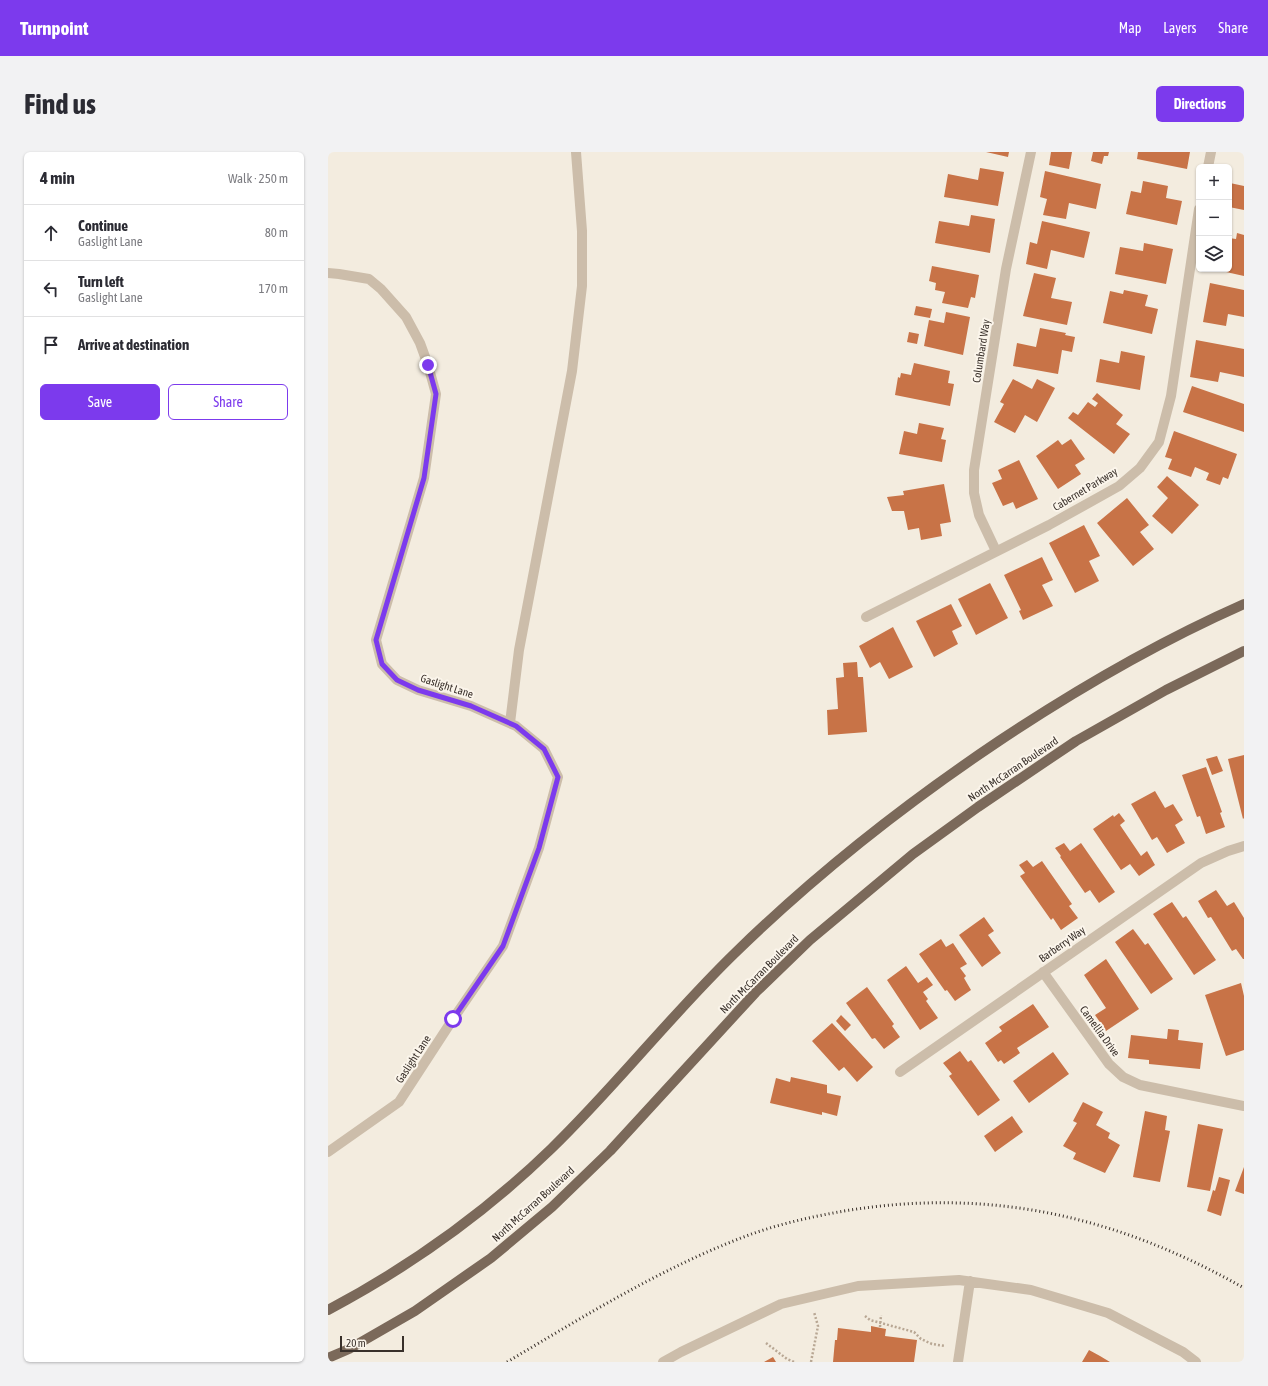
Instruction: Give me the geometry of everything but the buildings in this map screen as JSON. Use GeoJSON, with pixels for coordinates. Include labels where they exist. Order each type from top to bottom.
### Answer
{"type":"FeatureCollection","features":[{"type":"Feature","properties":{"kind":"main road"},"geometry":{"type":"LineString","coordinates":[[328,1310],[396,1270],[445,1238],[506,1190],[551,1149],[599,1099],[682,1007],[736,952],[801,893],[878,828],[950,774],[1087,685],[1160,644],[1244,604]]}},
{"type":"Feature","properties":{"kind":"main road","name":"North McCarran Boulevard"},"geometry":{"type":"LineString","coordinates":[[328,1358],[349,1349],[415,1312],[491,1258],[552,1207],[610,1151],[756,992],[810,940],[913,854],[978,807],[1076,741],[1166,690],[1244,651]]}},
{"type":"Feature","properties":{"kind":"street"},"geometry":{"type":"LineString","coordinates":[[510,723],[519,650],[572,371],[582,286],[582,232],[576,152]]}},
{"type":"Feature","properties":{"kind":"street","name":"Columbard Way"},"geometry":{"type":"LineString","coordinates":[[996,551],[979,516],[974,493],[974,470],[1006,269],[1031,152]]}},
{"type":"Feature","properties":{"kind":"street"},"geometry":{"type":"LineString","coordinates":[[1209,164],[1211,152]]}},
{"type":"Feature","properties":{"kind":"street","name":"Cabernet Parkway"},"geometry":{"type":"LineString","coordinates":[[866,618],[1049,525],[1119,486],[1140,468],[1159,442],[1171,396],[1196,229]]}},
{"type":"Feature","properties":{"kind":"street","name":"Gaslight Lane"},"geometry":{"type":"LineString","coordinates":[[328,273],[369,279],[381,289],[406,317],[420,343],[436,394],[424,478],[376,640],[382,664],[397,680],[418,690],[471,706],[516,726],[544,749],[558,777],[539,848],[503,946],[453,1019],[400,1102],[328,1152]]}},
{"type":"Feature","properties":{"kind":"street","name":"Barberry Way"},"geometry":{"type":"LineString","coordinates":[[900,1072],[1201,863],[1228,851],[1244,846]]}},
{"type":"Feature","properties":{"kind":"street","name":"Camellia Drive"},"geometry":{"type":"LineString","coordinates":[[1043,972],[1108,1064],[1123,1077],[1140,1085],[1244,1106]]}},
{"type":"Feature","properties":{"kind":"street"},"geometry":{"type":"LineString","coordinates":[[663,1362],[782,1304],[858,1286],[959,1280],[1031,1290],[1108,1313],[1183,1352],[1196,1362]]}},
{"type":"Feature","properties":{"kind":"street"},"geometry":{"type":"LineString","coordinates":[[958,1362],[970,1281]]}},
{"type":"Feature","properties":{"kind":"path"},"geometry":{"type":"LineString","coordinates":[[880,1327],[881,1315]]}},
{"type":"Feature","properties":{"kind":"path"},"geometry":{"type":"LineString","coordinates":[[865,1316],[870,1320],[914,1332],[921,1339],[932,1344]]}},
{"type":"Feature","properties":{"kind":"path"},"geometry":{"type":"LineString","coordinates":[[811,1362],[818,1326]]}},
{"type":"Feature","properties":{"kind":"path"},"geometry":{"type":"LineString","coordinates":[[766,1344],[794,1362]]}},
{"type":"Feature","properties":{"kind":"railway"},"geometry":{"type":"LineString","coordinates":[[507,1362],[593,1311],[651,1279],[741,1238],[779,1225],[818,1216],[898,1204],[950,1203],[1001,1206],[1051,1214],[1100,1226],[1148,1242],[1196,1263],[1244,1288]]}},
{"type":"Feature","properties":{"kind":"route"},"geometry":{"type":"LineString","coordinates":[[428,365],[436,394],[424,478],[376,640],[382,664],[397,680],[418,690],[471,706],[516,726],[544,749],[558,777],[539,848],[503,946],[453,1019]]}}]}
